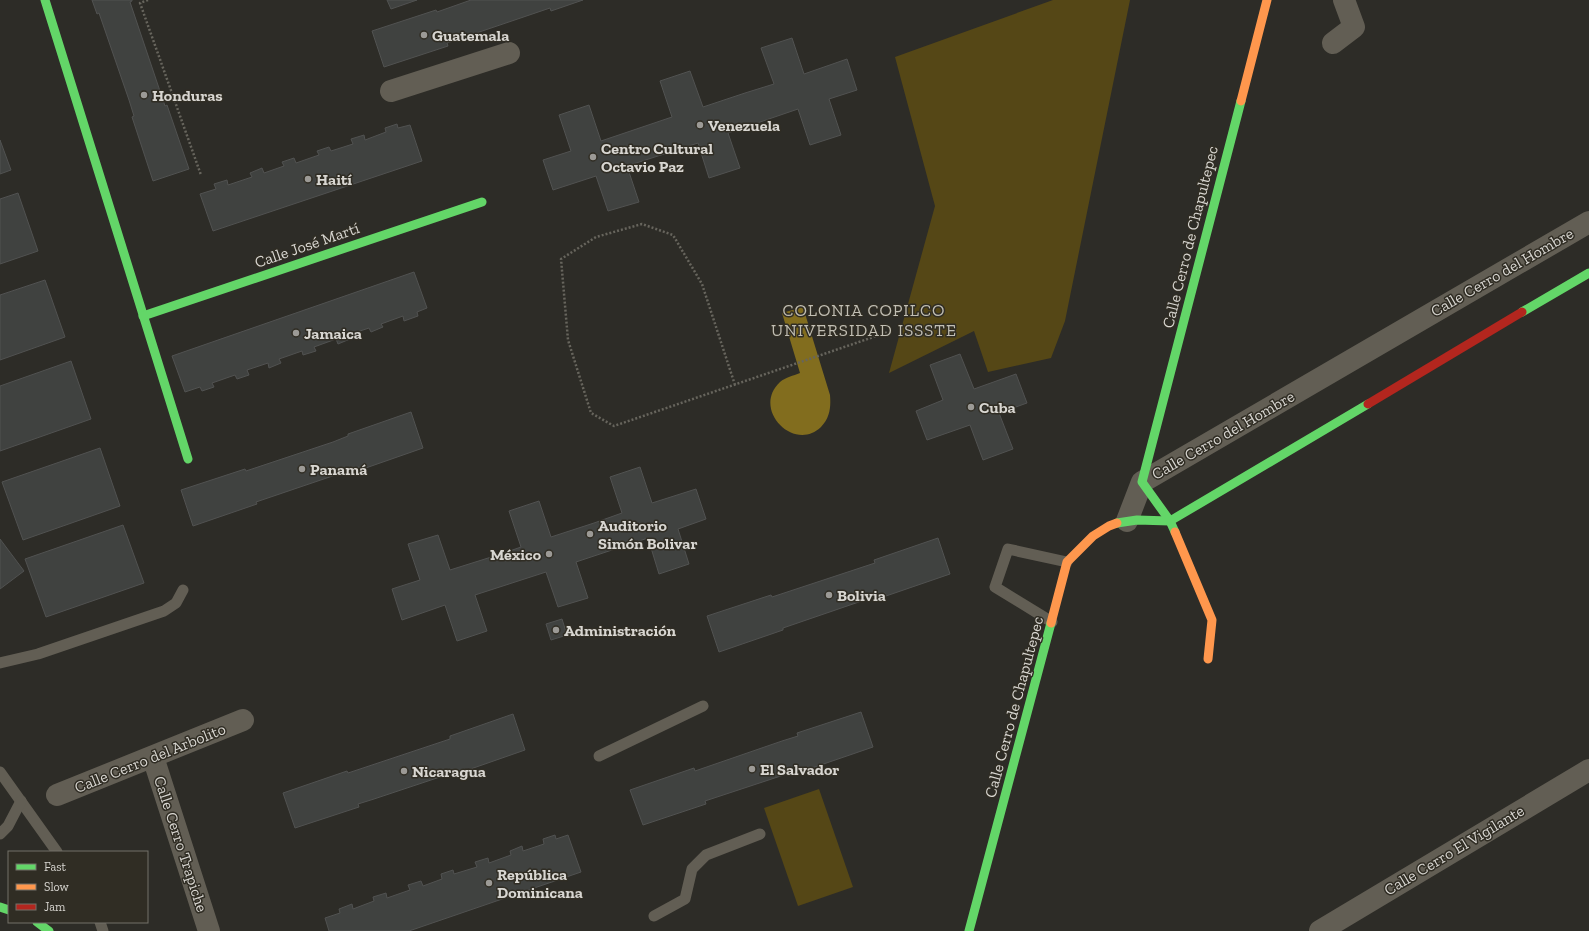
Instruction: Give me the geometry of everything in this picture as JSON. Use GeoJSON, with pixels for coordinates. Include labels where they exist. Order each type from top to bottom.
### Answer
{"type":"FeatureCollection","features":[{"type":"Feature","properties":{"kind":"street"},"geometry":{"type":"LineString","coordinates":[[44,0],[188,459]]}},
{"type":"Feature","properties":{"kind":"street","name":"Calle Cerro de Chapultepec"},"geometry":{"type":"LineString","coordinates":[[1142,482],[1267,0]]}},
{"type":"Feature","properties":{"kind":"street"},"geometry":{"type":"LineString","coordinates":[[1333,43],[1354,28],[1344,0]]}},
{"type":"Feature","properties":{"kind":"street"},"geometry":{"type":"LineString","coordinates":[[391,91],[508,53]]}},
{"type":"Feature","properties":{"kind":"street","name":"Calle José Martí"},"geometry":{"type":"LineString","coordinates":[[143,316],[482,202]]}},
{"type":"Feature","properties":{"kind":"street","name":"Calle Cerro del Hombre"},"geometry":{"type":"LineString","coordinates":[[1127,521],[1142,482],[1589,222]]}},
{"type":"Feature","properties":{"kind":"street"},"geometry":{"type":"LineString","coordinates":[[1127,521],[1170,521],[1589,273]]}},
{"type":"Feature","properties":{"kind":"street"},"geometry":{"type":"LineString","coordinates":[[1142,482],[1170,521],[1212,620],[1208,658]]}},
{"type":"Feature","properties":{"kind":"street","name":"Calle Cerro de Chapultepec"},"geometry":{"type":"LineString","coordinates":[[969,931],[1067,562],[1086,540],[1098,532],[1127,521]]}},
{"type":"Feature","properties":{"kind":"street","name":"Calle Cerro del Arbolito"},"geometry":{"type":"LineString","coordinates":[[57,795],[244,720]]}},
{"type":"Feature","properties":{"kind":"street","name":"Calle Cerro Trapiche"},"geometry":{"type":"LineString","coordinates":[[153,757],[209,931]]}},
{"type":"Feature","properties":{"kind":"street","name":"Calle Cerro El Vigilante"},"geometry":{"type":"LineString","coordinates":[[1320,931],[1589,770]]}},
{"type":"Feature","properties":{"kind":"street"},"geometry":{"type":"LineString","coordinates":[[38,923],[50,931]]}},
{"type":"Feature","properties":{"kind":"lane"},"geometry":{"type":"LineString","coordinates":[[1052,622],[995,587],[1008,549],[1067,562]]}},
{"type":"Feature","properties":{"kind":"lane"},"geometry":{"type":"LineString","coordinates":[[0,662],[38,654],[164,611],[176,603],[183,590]]}},
{"type":"Feature","properties":{"kind":"lane"},"geometry":{"type":"LineString","coordinates":[[599,756],[703,706]]}},
{"type":"Feature","properties":{"kind":"lane"},"geometry":{"type":"LineString","coordinates":[[0,772],[56,851]]}},
{"type":"Feature","properties":{"kind":"lane"},"geometry":{"type":"LineString","coordinates":[[0,834],[8,826],[21,801]]}},
{"type":"Feature","properties":{"kind":"lane"},"geometry":{"type":"LineString","coordinates":[[654,916],[685,899],[692,869],[706,855],[760,834]]}},
{"type":"Feature","properties":{"kind":"path"},"geometry":{"type":"LineString","coordinates":[[148,0],[140,3],[201,175]]}},
{"type":"Feature","properties":{"kind":"path"},"geometry":{"type":"LineString","coordinates":[[735,385],[702,284],[673,235],[642,224],[596,237],[561,259],[568,340],[591,413],[614,426],[735,385],[888,332]]}},
{"type":"Feature","properties":{"kind":"shaded area"},"geometry":{"type":"Polygon","coordinates":[[[1053,0],[1130,0],[1065,321],[1051,358],[988,372],[974,331],[889,373],[935,206],[895,57],[1053,0]]]}},
{"type":"Feature","properties":{"kind":"shaded area"},"geometry":{"type":"Polygon","coordinates":[[[803,307],[830,395],[830,404],[828,416],[821,427],[810,434],[799,435],[789,431],[780,424],[773,415],[770,404],[772,393],[780,382],[800,373],[782,313],[803,307]]]}},
{"type":"Feature","properties":{"kind":"shaded area"},"geometry":{"type":"Polygon","coordinates":[[[819,789],[853,887],[798,906],[764,808],[819,789]]]}},
{"type":"Feature","properties":{"kind":"building","name":"Honduras"},"geometry":{"type":"Polygon","coordinates":[[[92,0],[132,0],[130,2],[165,106],[167,105],[189,169],[153,181],[132,117],[134,116],[129,100],[99,13],[97,14],[92,0]]]}},
{"type":"Feature","properties":{"kind":"building"},"geometry":{"type":"Polygon","coordinates":[[[387,0],[417,0],[391,9],[387,0]]]}},
{"type":"Feature","properties":{"kind":"building","name":"Guatemala"},"geometry":{"type":"Polygon","coordinates":[[[471,0],[583,0],[551,11],[550,8],[447,43],[448,46],[384,67],[372,31],[436,10],[437,12],[471,0]]]}},
{"type":"Feature","properties":{"kind":"building","name":"Venezuela"},"geometry":{"type":"Polygon","coordinates":[[[792,38],[804,74],[847,59],[857,90],[829,99],[841,135],[810,145],[798,109],[728,133],[740,168],[709,178],[698,143],[627,166],[639,202],[608,211],[596,176],[553,190],[543,160],[571,151],[559,115],[589,105],[601,141],[672,117],[660,81],[690,71],[703,107],[774,84],[761,48],[792,38]]]}},
{"type":"Feature","properties":{"kind":"building","name":"Haití"},"geometry":{"type":"Polygon","coordinates":[[[397,124],[398,128],[410,125],[422,161],[213,231],[200,194],[216,189],[214,184],[227,180],[228,185],[252,177],[250,173],[262,168],[264,173],[284,166],[282,162],[294,158],[296,163],[319,155],[317,151],[329,147],[331,151],[353,144],[351,139],[364,135],[365,140],[386,132],[385,128],[397,124]]]}},
{"type":"Feature","properties":{"kind":"building"},"geometry":{"type":"Polygon","coordinates":[[[0,140],[11,170],[0,174],[0,140]]]}},
{"type":"Feature","properties":{"kind":"building"},"geometry":{"type":"Polygon","coordinates":[[[18,193],[38,251],[0,264],[0,199],[18,193]]]}},
{"type":"Feature","properties":{"kind":"building","name":"Jamaica"},"geometry":{"type":"Polygon","coordinates":[[[414,272],[427,308],[417,312],[418,316],[404,321],[403,316],[381,324],[383,327],[371,332],[369,328],[348,335],[350,339],[338,344],[336,339],[314,347],[316,351],[303,355],[302,351],[279,359],[281,363],[269,368],[268,363],[247,370],[249,375],[237,379],[235,375],[212,383],[214,387],[202,391],[200,387],[185,392],[172,356],[414,272]]]}},
{"type":"Feature","properties":{"kind":"building"},"geometry":{"type":"Polygon","coordinates":[[[45,280],[65,337],[0,360],[0,295],[45,280]]]}},
{"type":"Feature","properties":{"kind":"building","name":"Cuba"},"geometry":{"type":"Polygon","coordinates":[[[960,354],[974,389],[1016,374],[1027,403],[999,413],[1013,449],[983,460],[970,425],[927,440],[916,411],[943,400],[930,365],[960,354]]]}},
{"type":"Feature","properties":{"kind":"building"},"geometry":{"type":"Polygon","coordinates":[[[71,361],[91,419],[0,451],[0,386],[71,361]]]}},
{"type":"Feature","properties":{"kind":"building","name":"Panamá"},"geometry":{"type":"Polygon","coordinates":[[[411,412],[423,448],[360,470],[359,467],[256,502],[257,504],[193,526],[181,490],[245,469],[246,471],[333,442],[348,436],[348,434],[411,412]]]}},
{"type":"Feature","properties":{"kind":"building"},"geometry":{"type":"Polygon","coordinates":[[[100,448],[120,506],[23,540],[2,482],[100,448]]]}},
{"type":"Feature","properties":{"kind":"building","name":"México"},"geometry":{"type":"Polygon","coordinates":[[[640,467],[652,503],[696,489],[706,519],[678,529],[689,564],[659,574],[648,538],[576,562],[588,598],[558,607],[546,572],[475,595],[487,631],[457,641],[445,605],[402,620],[392,589],[420,580],[408,544],[438,535],[450,570],[504,553],[521,547],[509,511],[539,501],[551,537],[594,523],[622,513],[610,477],[640,467]]]}},
{"type":"Feature","properties":{"kind":"building"},"geometry":{"type":"Polygon","coordinates":[[[123,525],[144,583],[46,617],[25,559],[123,525]]]}},
{"type":"Feature","properties":{"kind":"building","name":"Bolivia"},"geometry":{"type":"Polygon","coordinates":[[[938,538],[950,574],[886,596],[885,593],[719,652],[707,616],[771,595],[772,597],[875,563],[874,560],[938,538]]]}},
{"type":"Feature","properties":{"kind":"building"},"geometry":{"type":"Polygon","coordinates":[[[0,539],[24,571],[0,589],[0,539]]]}},
{"type":"Feature","properties":{"kind":"building","name":"Administración"},"geometry":{"type":"Polygon","coordinates":[[[562,619],[567,635],[551,640],[546,624],[562,619]]]}},
{"type":"Feature","properties":{"kind":"building","name":"El Salvador"},"geometry":{"type":"Polygon","coordinates":[[[861,712],[873,747],[809,769],[808,767],[705,801],[706,804],[643,825],[630,790],[694,768],[695,771],[798,736],[797,733],[861,712]]]}},
{"type":"Feature","properties":{"kind":"building","name":"Nicaragua"},"geometry":{"type":"Polygon","coordinates":[[[513,714],[525,750],[462,772],[461,770],[358,804],[359,807],[295,828],[283,793],[347,771],[348,773],[450,739],[450,736],[513,714]]]}},
{"type":"Feature","properties":{"kind":"building","name":"República Dominicana"},"geometry":{"type":"Polygon","coordinates":[[[555,835],[556,839],[568,835],[581,872],[409,931],[329,931],[325,918],[340,913],[339,909],[352,904],[353,909],[374,901],[373,897],[386,893],[387,898],[410,890],[408,885],[421,881],[423,886],[442,879],[441,874],[453,870],[454,874],[477,867],[475,862],[488,858],[489,863],[511,855],[510,851],[522,846],[523,851],[544,844],[543,839],[555,835]]]}},
{"type":"Feature","properties":{"kind":"traffic: fast"},"geometry":{"type":"LineString","coordinates":[[45,0],[188,459]]}},
{"type":"Feature","properties":{"kind":"traffic: fast"},"geometry":{"type":"LineString","coordinates":[[1175,532],[1170,521],[1142,482],[1241,101]]}},
{"type":"Feature","properties":{"kind":"traffic: fast"},"geometry":{"type":"LineString","coordinates":[[143,316],[482,202]]}},
{"type":"Feature","properties":{"kind":"traffic: fast"},"geometry":{"type":"LineString","coordinates":[[1522,312],[1589,273]]}},
{"type":"Feature","properties":{"kind":"traffic: fast"},"geometry":{"type":"LineString","coordinates":[[1117,523],[1137,520],[1170,521],[1368,404]]}},
{"type":"Feature","properties":{"kind":"traffic: fast"},"geometry":{"type":"LineString","coordinates":[[969,931],[1051,623]]}},
{"type":"Feature","properties":{"kind":"traffic: fast"},"geometry":{"type":"LineString","coordinates":[[0,907],[8,910]]}},
{"type":"Feature","properties":{"kind":"traffic: fast"},"geometry":{"type":"LineString","coordinates":[[38,923],[49,931]]}},
{"type":"Feature","properties":{"kind":"traffic: slow"},"geometry":{"type":"LineString","coordinates":[[1241,101],[1267,0]]}},
{"type":"Feature","properties":{"kind":"traffic: slow"},"geometry":{"type":"LineString","coordinates":[[1051,623],[1067,562],[1093,536],[1117,523]]}},
{"type":"Feature","properties":{"kind":"traffic: slow"},"geometry":{"type":"LineString","coordinates":[[1175,532],[1212,620],[1208,659]]}},
{"type":"Feature","properties":{"kind":"traffic: jam"},"geometry":{"type":"LineString","coordinates":[[1368,404],[1522,312]]}},
{"type":"Feature","properties":{"kind":"place","name":"Guatemala"},"geometry":{"type":"Point","coordinates":[424,35]}},
{"type":"Feature","properties":{"kind":"place","name":"Honduras"},"geometry":{"type":"Point","coordinates":[144,95]}},
{"type":"Feature","properties":{"kind":"place","name":"Venezuela"},"geometry":{"type":"Point","coordinates":[700,125]}},
{"type":"Feature","properties":{"kind":"place","name":"Centro Cultural Octavio Paz"},"geometry":{"type":"Point","coordinates":[593,157]}},
{"type":"Feature","properties":{"kind":"place","name":"Haití"},"geometry":{"type":"Point","coordinates":[308,179]}},
{"type":"Feature","properties":{"kind":"place","name":"Jamaica"},"geometry":{"type":"Point","coordinates":[296,333]}},
{"type":"Feature","properties":{"kind":"place","name":"Cuba"},"geometry":{"type":"Point","coordinates":[971,407]}},
{"type":"Feature","properties":{"kind":"place","name":"Panamá"},"geometry":{"type":"Point","coordinates":[302,469]}},
{"type":"Feature","properties":{"kind":"place","name":"Auditorio Simón Bolivar"},"geometry":{"type":"Point","coordinates":[590,534]}},
{"type":"Feature","properties":{"kind":"place","name":"México"},"geometry":{"type":"Point","coordinates":[549,554]}},
{"type":"Feature","properties":{"kind":"place","name":"Bolivia"},"geometry":{"type":"Point","coordinates":[829,595]}},
{"type":"Feature","properties":{"kind":"place","name":"Administración"},"geometry":{"type":"Point","coordinates":[556,630]}},
{"type":"Feature","properties":{"kind":"place","name":"El Salvador"},"geometry":{"type":"Point","coordinates":[752,769]}},
{"type":"Feature","properties":{"kind":"place","name":"Nicaragua"},"geometry":{"type":"Point","coordinates":[404,771]}},
{"type":"Feature","properties":{"kind":"place","name":"República Dominicana"},"geometry":{"type":"Point","coordinates":[489,883]}},
{"type":"Feature","properties":{"kind":"district","name":"COLONIA COPILCO UNIVERSIDAD ISSSTE"},"geometry":{"type":"Point","coordinates":[864,320]}}]}
